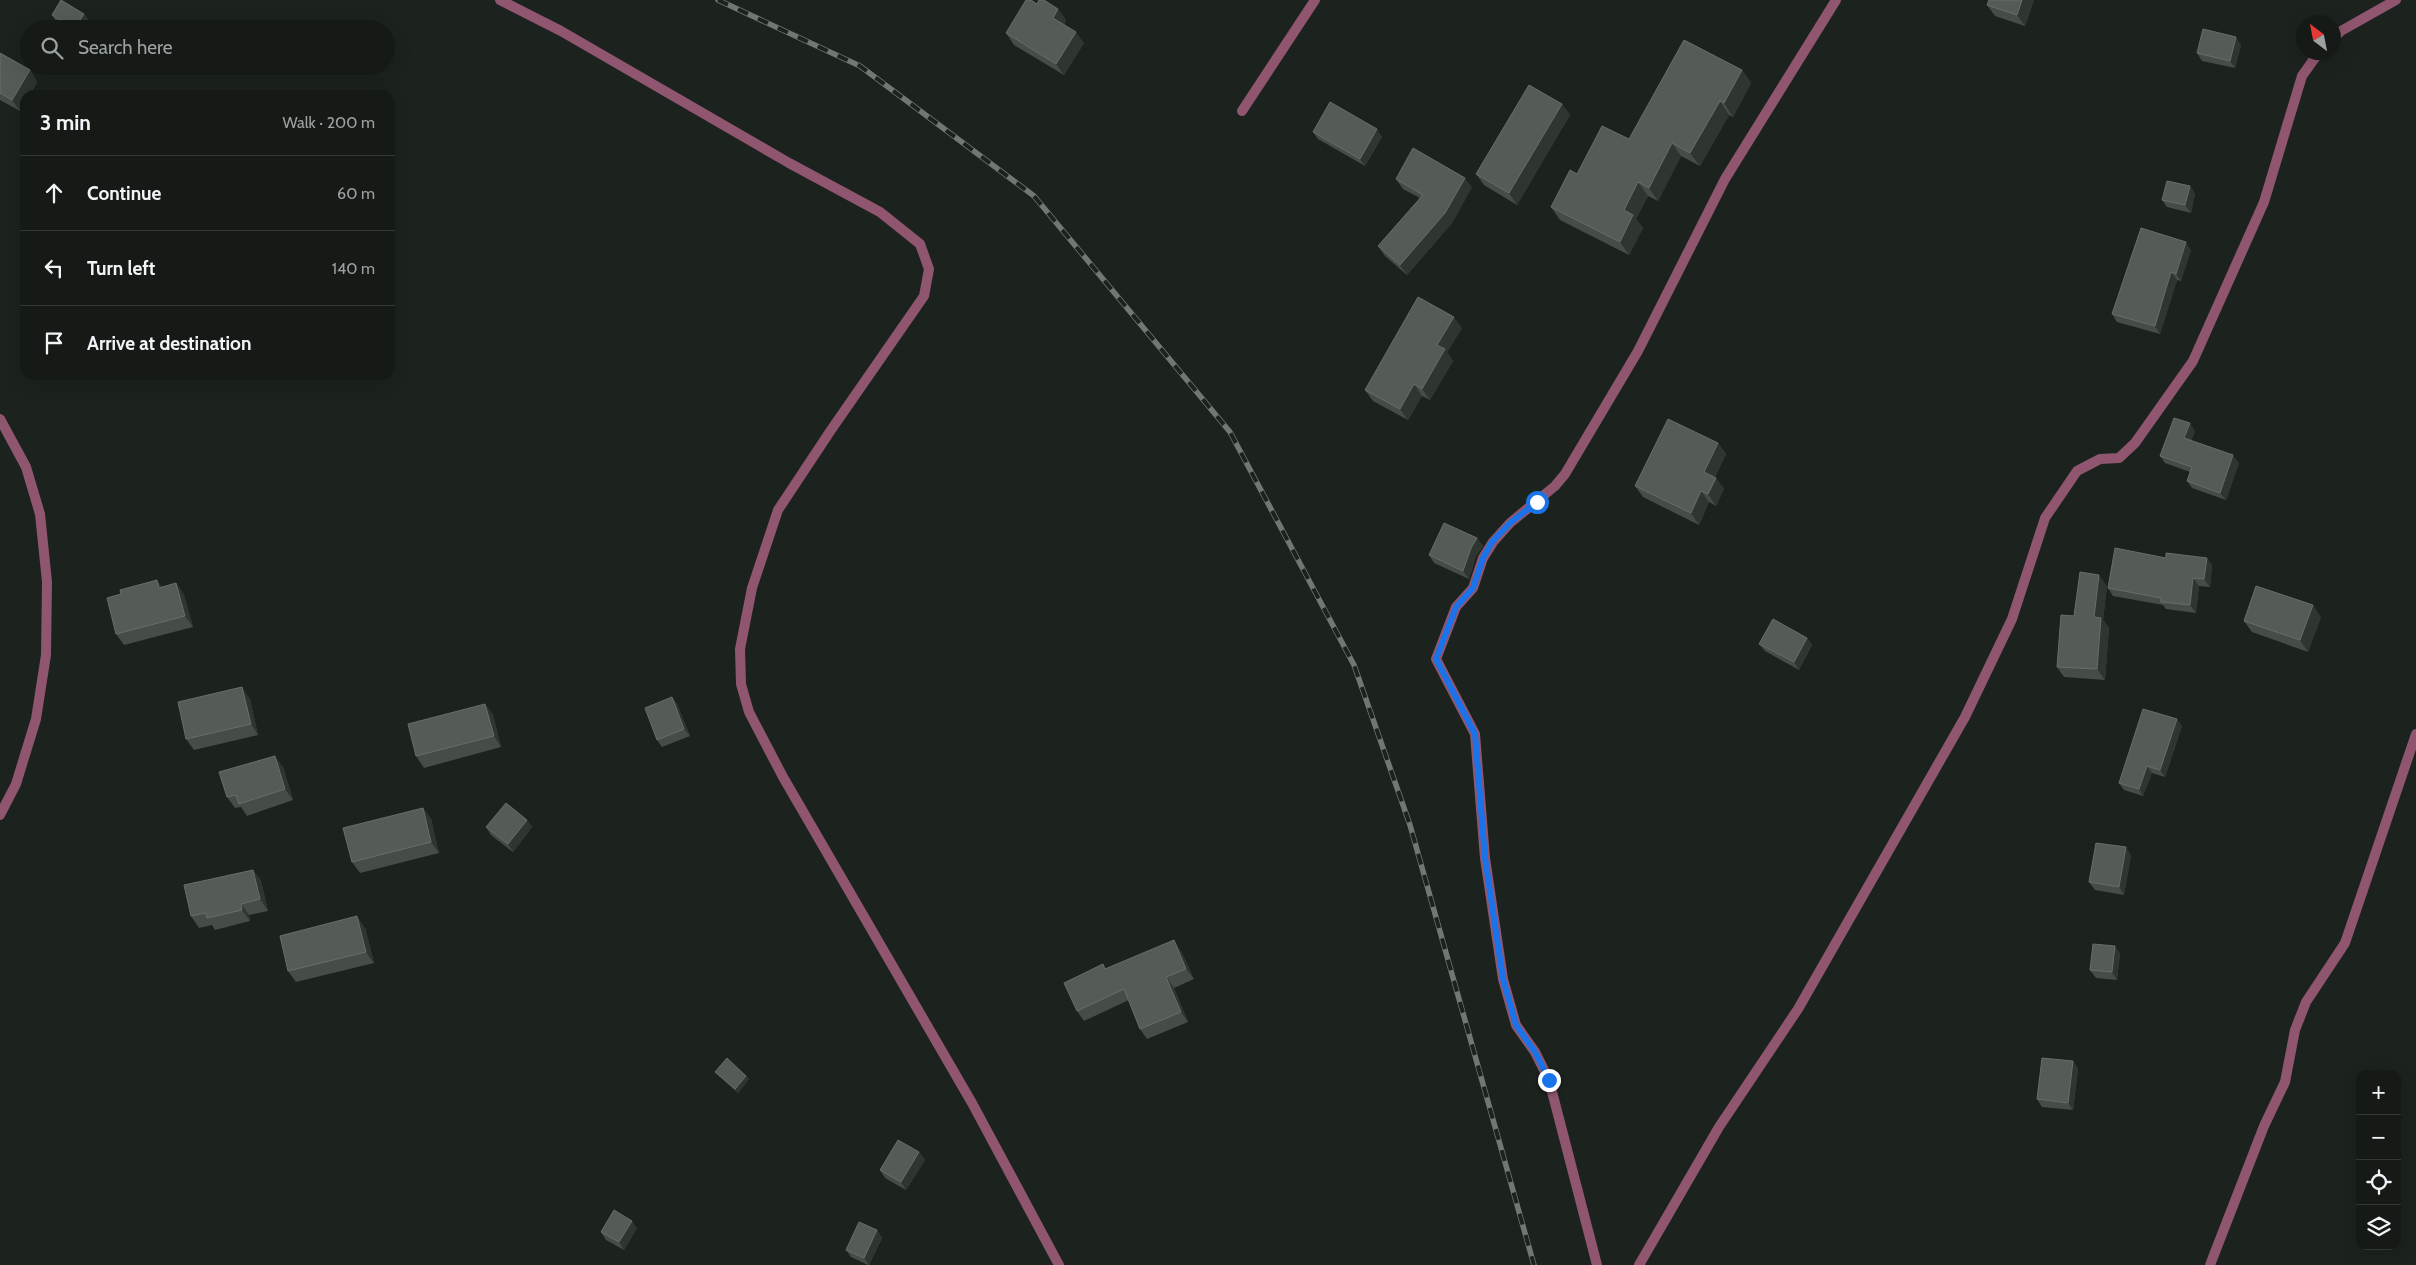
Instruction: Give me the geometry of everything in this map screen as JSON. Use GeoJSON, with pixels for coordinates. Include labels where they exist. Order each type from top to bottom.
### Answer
{"type":"FeatureCollection","features":[{"type":"Feature","properties":{"kind":"street"},"geometry":{"type":"LineString","coordinates":[[500,0],[561,31],[789,163],[880,212],[920,244],[929,269],[924,296],[778,510],[752,588],[740,649],[741,684],[749,712],[783,776],[972,1103],[1059,1265]]}},
{"type":"Feature","properties":{"kind":"street"},"geometry":{"type":"LineString","coordinates":[[1242,111],[1315,0]]}},
{"type":"Feature","properties":{"kind":"street"},"geometry":{"type":"LineString","coordinates":[[1597,1265],[1549,1080],[1535,1052],[1516,1025],[1503,979],[1485,858],[1475,734],[1436,659],[1456,607],[1473,588],[1483,558],[1492,542],[1510,523],[1556,486],[1564,474],[1638,351],[1725,179],[1836,0]]}},
{"type":"Feature","properties":{"kind":"street"},"geometry":{"type":"LineString","coordinates":[[2341,31],[2396,0]]}},
{"type":"Feature","properties":{"kind":"street"},"geometry":{"type":"LineString","coordinates":[[1639,1265],[1719,1127],[1798,1009],[1966,717],[2012,619],[2045,518],[2077,471],[2100,458],[2119,458],[2135,443],[2193,361],[2264,202],[2302,76],[2314,60]]}},
{"type":"Feature","properties":{"kind":"street"},"geometry":{"type":"LineString","coordinates":[[0,419],[26,466],[40,514],[47,582],[46,655],[36,719],[16,784],[0,815]]}},
{"type":"Feature","properties":{"kind":"street"},"geometry":{"type":"LineString","coordinates":[[2210,1265],[2264,1126],[2285,1082],[2295,1030],[2306,1002],[2345,943],[2416,734]]}},
{"type":"Feature","properties":{"kind":"building"},"geometry":{"type":"Polygon","coordinates":[[[61,0],[84,14],[80,20],[60,20],[52,15],[61,0]]]}},
{"type":"Feature","properties":{"kind":"building"},"geometry":{"type":"Polygon","coordinates":[[[1026,0],[1031,0],[1037,4],[1039,0],[1044,0],[1058,9],[1053,18],[1076,32],[1056,64],[1006,33],[1026,0]]]}},
{"type":"Feature","properties":{"kind":"building"},"geometry":{"type":"Polygon","coordinates":[[[1989,0],[2022,0],[2017,15],[1987,5],[1989,0]]]}},
{"type":"Feature","properties":{"kind":"building"},"geometry":{"type":"Polygon","coordinates":[[[2203,29],[2236,37],[2230,61],[2197,53],[2203,29]]]}},
{"type":"Feature","properties":{"kind":"building"},"geometry":{"type":"Polygon","coordinates":[[[1684,40],[1742,70],[1724,103],[1720,101],[1690,153],[1672,143],[1649,188],[1638,182],[1624,210],[1633,215],[1620,242],[1551,207],[1570,170],[1577,174],[1602,126],[1629,139],[1684,40]]]}},
{"type":"Feature","properties":{"kind":"building"},"geometry":{"type":"Polygon","coordinates":[[[0,53],[20,64],[20,75],[27,75],[12,100],[0,93],[0,53]]]}},
{"type":"Feature","properties":{"kind":"building"},"geometry":{"type":"Polygon","coordinates":[[[1529,85],[1562,104],[1509,193],[1476,174],[1529,85]]]}},
{"type":"Feature","properties":{"kind":"building"},"geometry":{"type":"Polygon","coordinates":[[[1330,102],[1377,129],[1360,159],[1313,132],[1330,102]]]}},
{"type":"Feature","properties":{"kind":"building"},"geometry":{"type":"Polygon","coordinates":[[[1413,148],[1465,178],[1445,213],[1400,265],[1378,246],[1423,195],[1396,179],[1413,148]]]}},
{"type":"Feature","properties":{"kind":"building"},"geometry":{"type":"Polygon","coordinates":[[[2167,181],[2190,186],[2185,205],[2162,200],[2167,181]]]}},
{"type":"Feature","properties":{"kind":"building"},"geometry":{"type":"Polygon","coordinates":[[[2141,228],[2186,242],[2176,274],[2171,272],[2155,326],[2112,314],[2141,228]]]}},
{"type":"Feature","properties":{"kind":"building"},"geometry":{"type":"Polygon","coordinates":[[[1418,297],[1454,317],[1437,345],[1445,349],[1422,389],[1414,384],[1400,409],[1365,390],[1418,297]]]}},
{"type":"Feature","properties":{"kind":"building"},"geometry":{"type":"Polygon","coordinates":[[[2174,418],[2190,423],[2184,438],[2233,455],[2220,493],[2187,481],[2192,467],[2160,456],[2174,418]]]}},
{"type":"Feature","properties":{"kind":"building"},"geometry":{"type":"Polygon","coordinates":[[[1668,419],[1718,443],[1704,472],[1716,478],[1708,494],[1701,491],[1691,513],[1635,486],[1668,419]]]}},
{"type":"Feature","properties":{"kind":"building"},"geometry":{"type":"Polygon","coordinates":[[[1444,523],[1477,538],[1471,548],[1463,571],[1429,555],[1444,523]]]}},
{"type":"Feature","properties":{"kind":"building"},"geometry":{"type":"Polygon","coordinates":[[[2115,548],[2166,558],[2166,553],[2207,558],[2204,579],[2193,578],[2190,605],[2161,602],[2161,598],[2108,588],[2115,548]]]}},
{"type":"Feature","properties":{"kind":"building"},"geometry":{"type":"Polygon","coordinates":[[[2080,572],[2099,575],[2094,617],[2101,618],[2097,669],[2057,667],[2061,615],[2074,616],[2080,572]]]}},
{"type":"Feature","properties":{"kind":"building"},"geometry":{"type":"Polygon","coordinates":[[[157,580],[159,588],[176,583],[185,616],[116,634],[107,598],[121,594],[120,590],[157,580]]]}},
{"type":"Feature","properties":{"kind":"building"},"geometry":{"type":"Polygon","coordinates":[[[2256,586],[2313,605],[2300,640],[2244,621],[2256,586]]]}},
{"type":"Feature","properties":{"kind":"building"},"geometry":{"type":"Polygon","coordinates":[[[1773,619],[1807,638],[1794,662],[1759,644],[1773,619]]]}},
{"type":"Feature","properties":{"kind":"building"},"geometry":{"type":"Polygon","coordinates":[[[242,687],[251,724],[186,739],[178,702],[242,687]]]}},
{"type":"Feature","properties":{"kind":"building"},"geometry":{"type":"Polygon","coordinates":[[[672,697],[684,729],[657,740],[645,708],[672,697]]]}},
{"type":"Feature","properties":{"kind":"building"},"geometry":{"type":"Polygon","coordinates":[[[485,704],[494,736],[416,756],[408,724],[485,704]]]}},
{"type":"Feature","properties":{"kind":"building"},"geometry":{"type":"Polygon","coordinates":[[[2143,709],[2177,719],[2160,770],[2147,766],[2139,789],[2119,783],[2143,709]]]}},
{"type":"Feature","properties":{"kind":"building"},"geometry":{"type":"Polygon","coordinates":[[[275,756],[285,789],[239,804],[236,795],[227,797],[219,772],[275,756]]]}},
{"type":"Feature","properties":{"kind":"building"},"geometry":{"type":"Polygon","coordinates":[[[506,803],[527,820],[508,844],[486,827],[506,803]]]}},
{"type":"Feature","properties":{"kind":"building"},"geometry":{"type":"Polygon","coordinates":[[[423,808],[431,842],[352,862],[343,828],[423,808]]]}},
{"type":"Feature","properties":{"kind":"building"},"geometry":{"type":"Polygon","coordinates":[[[2096,843],[2126,847],[2119,887],[2089,882],[2096,843]]]}},
{"type":"Feature","properties":{"kind":"building"},"geometry":{"type":"Polygon","coordinates":[[[253,870],[260,899],[241,904],[242,910],[207,918],[206,913],[191,916],[184,885],[253,870]]]}},
{"type":"Feature","properties":{"kind":"building"},"geometry":{"type":"Polygon","coordinates":[[[357,916],[366,952],[288,971],[280,936],[357,916]]]}},
{"type":"Feature","properties":{"kind":"building"},"geometry":{"type":"Polygon","coordinates":[[[1174,940],[1186,969],[1166,977],[1181,1012],[1140,1029],[1124,989],[1077,1011],[1064,983],[1103,964],[1105,969],[1174,940]]]}},
{"type":"Feature","properties":{"kind":"building"},"geometry":{"type":"Polygon","coordinates":[[[2093,944],[2115,946],[2112,972],[2090,970],[2093,944]]]}},
{"type":"Feature","properties":{"kind":"building"},"geometry":{"type":"Polygon","coordinates":[[[727,1058],[746,1076],[735,1089],[715,1072],[727,1058]]]}},
{"type":"Feature","properties":{"kind":"building"},"geometry":{"type":"Polygon","coordinates":[[[2042,1058],[2073,1061],[2068,1103],[2037,1099],[2042,1058]]]}},
{"type":"Feature","properties":{"kind":"building"},"geometry":{"type":"Polygon","coordinates":[[[898,1140],[919,1152],[901,1182],[880,1170],[898,1140]]]}},
{"type":"Feature","properties":{"kind":"building"},"geometry":{"type":"Polygon","coordinates":[[[614,1210],[632,1221],[619,1242],[601,1232],[614,1210]]]}},
{"type":"Feature","properties":{"kind":"building"},"geometry":{"type":"Polygon","coordinates":[[[859,1222],[877,1230],[864,1258],[846,1250],[859,1222]]]}},
{"type":"Feature","properties":{"kind":"railway"},"geometry":{"type":"LineString","coordinates":[[718,0],[860,66],[1034,196],[1230,432],[1354,665],[1410,825],[1534,1265]]}},
{"type":"Feature","properties":{"kind":"route"},"geometry":{"type":"LineString","coordinates":[[1537,502],[1510,523],[1492,542],[1483,558],[1473,588],[1456,607],[1441,641],[1436,659],[1441,673],[1463,709],[1475,734],[1485,858],[1503,979],[1516,1025],[1535,1052],[1549,1080]]}}]}
